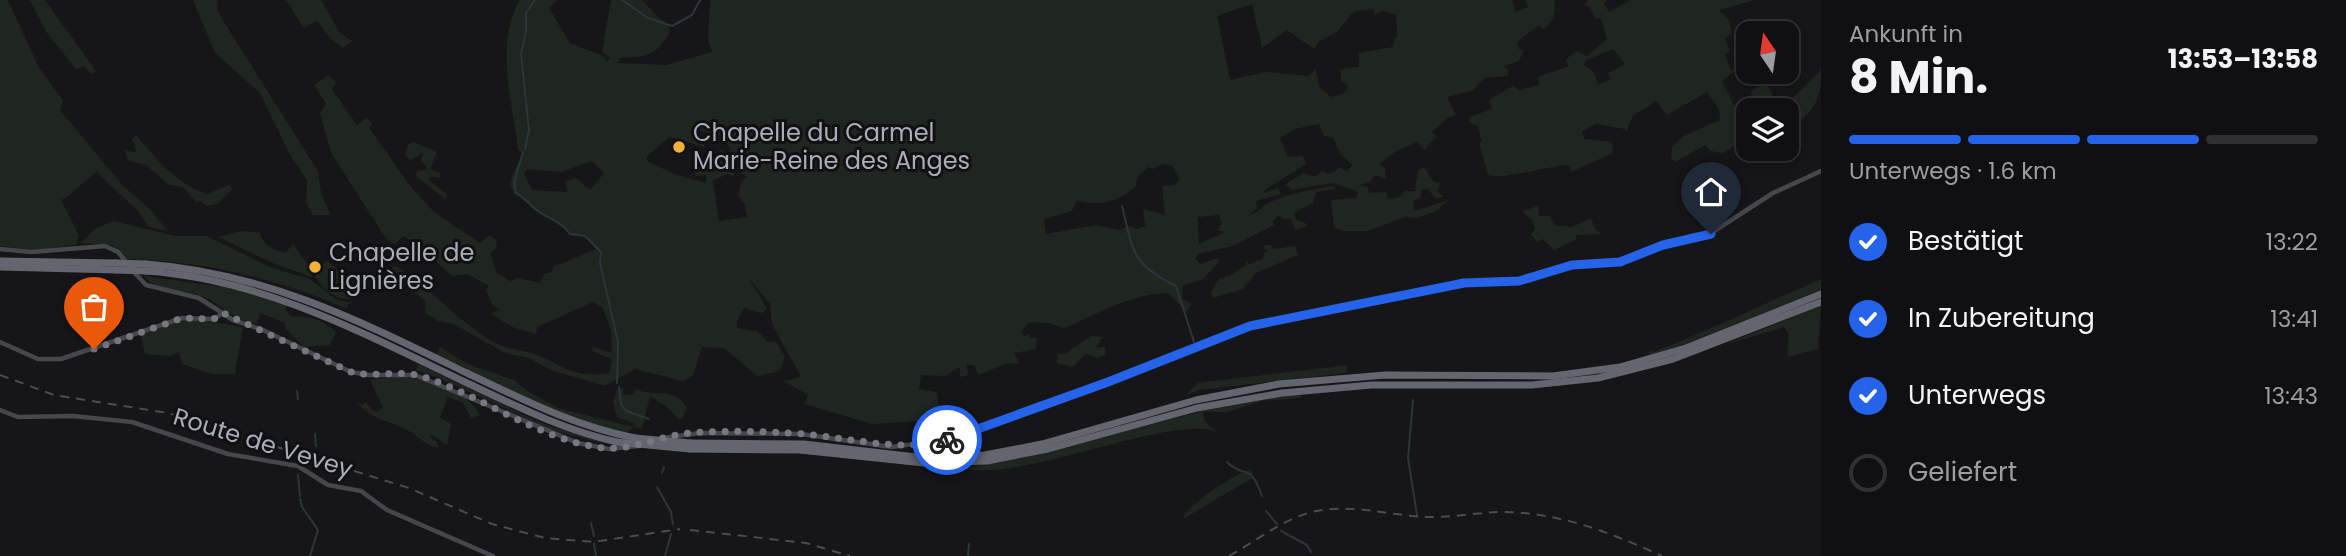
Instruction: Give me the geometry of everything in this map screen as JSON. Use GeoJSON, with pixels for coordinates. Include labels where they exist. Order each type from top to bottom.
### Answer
{"type":"FeatureCollection","features":[{"type":"Feature","properties":{"kind":"highway"},"geometry":{"type":"LineString","coordinates":[[0,261],[219,273],[287,291],[354,318],[563,418],[635,438],[690,446],[778,442],[883,454],[943,457],[1002,452],[1246,390],[1334,378],[1422,374],[1553,380]]}},
{"type":"Feature","properties":{"kind":"highway"},"geometry":{"type":"LineString","coordinates":[[0,267],[116,267]]}},
{"type":"Feature","properties":{"kind":"highway"},"geometry":{"type":"LineString","coordinates":[[146,268],[215,280],[291,302],[534,414],[617,442],[781,448],[942,464],[1021,455],[1182,412],[1247,398],[1325,388],[1553,380],[1620,370],[1681,357],[1821,302]]}},
{"type":"Feature","properties":{"kind":"highway"},"geometry":{"type":"LineString","coordinates":[[1620,370],[1686,348],[1821,294]]}},
{"type":"Feature","properties":{"kind":"street"},"geometry":{"type":"LineString","coordinates":[[0,249],[31,252],[108,246],[118,252],[146,285],[199,298],[223,313],[351,372],[369,375],[400,373],[426,377],[583,445],[620,449],[684,434],[801,434],[891,447],[946,440],[1108,382],[1250,326],[1464,283],[1519,281],[1572,265],[1620,262],[1663,245],[1704,237],[1773,193],[1821,171]]}},
{"type":"Feature","properties":{"kind":"street"},"geometry":{"type":"LineString","coordinates":[[0,342],[38,359],[61,359],[175,320],[195,317],[214,319],[223,313]]}},
{"type":"Feature","properties":{"kind":"street","name":"Route de Vevey"},"geometry":{"type":"LineString","coordinates":[[4,412],[128,421],[228,454],[298,467],[328,485],[362,491],[386,509],[493,556]]}},
{"type":"Feature","properties":{"kind":"shaded area"},"geometry":{"type":"Polygon","coordinates":[[[0,0],[8,0],[39,68],[63,100],[60,110],[123,186],[152,211],[167,231],[148,227],[138,211],[97,171],[63,200],[60,198],[79,235],[76,245],[33,250],[0,246],[0,0]]]}},
{"type":"Feature","properties":{"kind":"shaded area"},"geometry":{"type":"Polygon","coordinates":[[[30,0],[45,0],[96,71],[92,75],[84,66],[76,69],[47,33],[30,0]]]}},
{"type":"Feature","properties":{"kind":"shaded area"},"geometry":{"type":"Polygon","coordinates":[[[193,0],[218,0],[217,9],[222,19],[318,171],[321,193],[331,215],[313,215],[306,202],[307,180],[289,153],[260,93],[215,53],[193,0]]]}},
{"type":"Feature","properties":{"kind":"shaded area"},"geometry":{"type":"Polygon","coordinates":[[[286,0],[321,0],[340,33],[352,41],[343,48],[332,40],[317,21],[304,28],[286,0]]]}},
{"type":"Feature","properties":{"kind":"shaded area"},"geometry":{"type":"Polygon","coordinates":[[[520,0],[558,0],[549,8],[570,43],[603,56],[607,62],[610,58],[602,52],[611,0],[642,0],[660,19],[668,23],[670,32],[650,54],[620,58],[617,63],[666,65],[712,52],[708,39],[710,0],[1513,0],[1515,12],[1528,7],[1525,0],[1554,0],[1555,9],[1552,20],[1544,29],[1539,25],[1517,42],[1519,49],[1524,50],[1519,61],[1504,66],[1509,72],[1507,76],[1484,78],[1474,90],[1447,97],[1456,115],[1448,118],[1432,132],[1437,137],[1424,150],[1417,142],[1396,151],[1379,164],[1385,168],[1386,179],[1375,175],[1371,181],[1360,185],[1368,187],[1369,193],[1386,192],[1388,199],[1400,197],[1405,191],[1415,191],[1418,170],[1424,167],[1434,182],[1440,183],[1437,192],[1444,196],[1436,199],[1428,189],[1421,190],[1421,197],[1413,201],[1415,211],[1448,200],[1438,210],[1418,218],[1405,217],[1368,231],[1334,228],[1331,200],[1356,198],[1359,192],[1332,183],[1291,190],[1286,184],[1303,173],[1315,176],[1322,171],[1328,174],[1335,172],[1338,167],[1347,171],[1352,165],[1341,155],[1333,138],[1324,136],[1319,124],[1295,129],[1280,138],[1288,157],[1303,156],[1306,164],[1265,190],[1264,193],[1278,188],[1281,194],[1256,201],[1257,208],[1249,215],[1286,196],[1334,186],[1334,189],[1316,192],[1313,203],[1294,213],[1296,220],[1307,224],[1307,227],[1295,230],[1291,218],[1284,219],[1279,216],[1273,221],[1274,225],[1233,246],[1198,254],[1195,259],[1200,264],[1218,258],[1220,261],[1202,280],[1183,285],[1182,299],[1192,304],[1186,312],[1168,293],[1128,301],[1064,328],[1049,323],[1029,322],[1021,332],[1024,336],[1029,334],[1031,338],[1037,338],[1036,349],[1014,353],[1020,364],[1008,363],[978,375],[974,365],[967,365],[968,375],[960,377],[960,367],[945,376],[921,375],[919,389],[937,392],[939,410],[934,412],[938,420],[872,424],[804,404],[808,395],[784,381],[801,377],[772,324],[770,304],[749,278],[767,309],[762,313],[744,308],[737,321],[737,328],[757,331],[768,342],[776,342],[785,356],[780,371],[757,376],[724,348],[702,347],[693,375],[683,381],[635,369],[605,386],[551,370],[529,358],[505,353],[454,324],[438,321],[426,313],[425,301],[400,281],[397,274],[390,274],[389,269],[396,266],[482,335],[499,345],[532,353],[568,370],[585,374],[609,374],[612,359],[592,351],[593,347],[612,353],[611,331],[603,308],[593,302],[537,327],[536,334],[512,327],[491,313],[500,310],[492,305],[486,290],[489,286],[468,274],[452,276],[418,245],[403,236],[395,244],[387,240],[331,153],[320,113],[326,104],[314,85],[328,75],[336,83],[332,89],[357,125],[366,118],[372,123],[369,128],[411,187],[435,213],[480,243],[490,235],[497,241],[496,248],[490,253],[497,273],[510,281],[517,278],[541,283],[544,274],[552,272],[553,267],[596,249],[587,237],[572,235],[561,225],[536,211],[522,196],[516,196],[512,190],[512,175],[523,154],[518,150],[507,74],[508,35],[520,0]],[[1252,4],[1217,16],[1230,80],[1266,72],[1309,76],[1316,69],[1319,87],[1331,97],[1344,93],[1348,87],[1341,80],[1340,69],[1359,67],[1359,53],[1393,47],[1394,38],[1397,37],[1396,15],[1382,11],[1375,15],[1373,9],[1354,11],[1338,31],[1318,42],[1314,49],[1287,30],[1262,48],[1252,4]],[[693,129],[695,136],[702,137],[705,147],[670,137],[647,156],[647,161],[674,174],[706,183],[706,175],[696,176],[692,164],[698,157],[709,164],[725,159],[717,154],[721,149],[728,153],[731,148],[718,135],[693,129]],[[592,161],[561,172],[527,169],[524,174],[532,190],[567,192],[565,181],[576,178],[590,190],[604,173],[592,161]],[[1163,164],[1153,169],[1148,167],[1138,176],[1135,187],[1121,197],[1100,203],[1076,201],[1072,211],[1044,219],[1046,234],[1096,225],[1119,230],[1130,226],[1137,229],[1145,226],[1143,209],[1165,215],[1162,186],[1175,185],[1179,179],[1173,166],[1163,164]],[[733,168],[734,177],[728,174],[713,180],[719,221],[747,217],[745,205],[738,195],[741,181],[747,177],[733,168]],[[1219,215],[1198,217],[1199,244],[1225,232],[1217,230],[1222,224],[1219,215]]]}},
{"type":"Feature","properties":{"kind":"shaded area"},"geometry":{"type":"Polygon","coordinates":[[[1589,0],[1607,0],[1604,3],[1609,12],[1631,0],[1755,0],[1719,10],[1729,20],[1732,34],[1725,38],[1730,51],[1725,54],[1731,70],[1736,70],[1722,81],[1736,109],[1734,146],[1724,153],[1710,151],[1705,145],[1675,162],[1671,158],[1672,146],[1684,136],[1720,120],[1719,109],[1707,92],[1667,115],[1656,101],[1633,116],[1626,132],[1625,129],[1596,124],[1582,131],[1584,139],[1612,142],[1613,153],[1571,172],[1569,165],[1505,176],[1488,175],[1479,143],[1482,142],[1478,126],[1470,123],[1469,117],[1492,109],[1489,100],[1513,86],[1519,90],[1539,85],[1538,77],[1569,66],[1565,60],[1576,51],[1587,56],[1607,39],[1601,18],[1595,19],[1590,7],[1584,5],[1589,0]],[[1613,49],[1586,60],[1584,65],[1594,72],[1598,85],[1611,79],[1608,73],[1625,64],[1613,49]]]}},
{"type":"Feature","properties":{"kind":"shaded area"},"geometry":{"type":"Polygon","coordinates":[[[1821,70],[1814,106],[1799,121],[1799,98],[1793,98],[1821,70]]]}},
{"type":"Feature","properties":{"kind":"shaded area"},"geometry":{"type":"Polygon","coordinates":[[[1767,84],[1773,95],[1771,98],[1752,98],[1751,91],[1767,84]]]}},
{"type":"Feature","properties":{"kind":"shaded area"},"geometry":{"type":"Polygon","coordinates":[[[136,135],[167,169],[196,190],[207,194],[229,185],[232,189],[218,204],[206,206],[201,201],[196,202],[183,187],[169,185],[145,164],[128,161],[125,150],[137,153],[132,139],[136,135]]]}},
{"type":"Feature","properties":{"kind":"shaded area"},"geometry":{"type":"Polygon","coordinates":[[[413,142],[437,152],[430,169],[440,173],[441,178],[430,177],[428,180],[447,194],[446,200],[416,176],[417,171],[428,169],[421,161],[423,153],[410,160],[405,155],[408,144],[413,142]]]}},
{"type":"Feature","properties":{"kind":"shaded area"},"geometry":{"type":"Polygon","coordinates":[[[1538,206],[1539,216],[1550,216],[1554,225],[1572,227],[1591,218],[1595,229],[1602,234],[1576,235],[1576,240],[1554,250],[1543,239],[1538,242],[1531,235],[1535,228],[1532,220],[1522,211],[1538,206]]]}},
{"type":"Feature","properties":{"kind":"shaded area"},"geometry":{"type":"Polygon","coordinates":[[[114,221],[176,236],[207,236],[272,268],[310,279],[337,300],[354,303],[348,304],[347,309],[293,288],[239,273],[183,263],[126,259],[112,245],[80,243],[96,228],[114,221]]]}},
{"type":"Feature","properties":{"kind":"shaded area"},"geometry":{"type":"Polygon","coordinates":[[[242,231],[260,233],[266,244],[285,253],[293,244],[310,268],[312,277],[275,264],[218,237],[242,231]]]}},
{"type":"Feature","properties":{"kind":"shaded area"},"geometry":{"type":"Polygon","coordinates":[[[1265,245],[1274,249],[1295,246],[1298,255],[1256,273],[1243,289],[1213,298],[1211,292],[1219,278],[1224,279],[1226,275],[1229,276],[1246,265],[1245,260],[1249,264],[1263,259],[1264,252],[1268,251],[1264,249],[1265,245]]]}},
{"type":"Feature","properties":{"kind":"shaded area"},"geometry":{"type":"Polygon","coordinates":[[[327,261],[343,274],[338,279],[346,288],[343,292],[347,292],[351,287],[357,298],[336,296],[324,288],[313,270],[327,261]]]}},
{"type":"Feature","properties":{"kind":"shaded area"},"geometry":{"type":"Polygon","coordinates":[[[144,276],[244,290],[287,304],[286,311],[292,317],[315,319],[336,332],[330,345],[304,347],[286,329],[285,323],[260,313],[257,324],[249,322],[202,296],[163,288],[144,276]]]}},
{"type":"Feature","properties":{"kind":"shaded area"},"geometry":{"type":"Polygon","coordinates":[[[1821,279],[1821,290],[1676,348],[1648,356],[1651,349],[1654,352],[1676,343],[1821,279]]]}},
{"type":"Feature","properties":{"kind":"shaded area"},"geometry":{"type":"Polygon","coordinates":[[[1821,306],[1818,349],[1787,357],[1789,334],[1784,327],[1718,347],[1821,306]]]}},
{"type":"Feature","properties":{"kind":"shaded area"},"geometry":{"type":"Polygon","coordinates":[[[197,319],[243,327],[235,374],[212,374],[182,364],[179,352],[170,356],[145,354],[141,335],[177,322],[197,319]]]}},
{"type":"Feature","properties":{"kind":"shaded area"},"geometry":{"type":"Polygon","coordinates":[[[1091,336],[1103,337],[1095,348],[1105,347],[1105,355],[1097,358],[1086,353],[1073,367],[1057,363],[1058,354],[1066,353],[1091,336]]]}},
{"type":"Feature","properties":{"kind":"shaded area"},"geometry":{"type":"Polygon","coordinates":[[[440,347],[468,364],[514,380],[527,391],[561,409],[634,427],[626,433],[577,418],[506,388],[437,354],[440,347]]]}},
{"type":"Feature","properties":{"kind":"shaded area"},"geometry":{"type":"Polygon","coordinates":[[[418,364],[539,422],[609,445],[555,431],[434,376],[416,371],[418,364]]]}},
{"type":"Feature","properties":{"kind":"shaded area"},"geometry":{"type":"Polygon","coordinates":[[[1347,365],[1346,373],[1200,390],[1185,395],[1198,383],[1347,365]]]}},
{"type":"Feature","properties":{"kind":"shaded area"},"geometry":{"type":"Polygon","coordinates":[[[399,376],[433,383],[456,392],[474,406],[480,415],[471,418],[463,403],[448,397],[440,417],[451,424],[447,445],[432,435],[430,437],[437,442],[438,448],[405,429],[374,416],[356,402],[362,405],[366,402],[372,410],[378,412],[383,407],[370,380],[399,376]]]}},
{"type":"Feature","properties":{"kind":"shaded area"},"geometry":{"type":"Polygon","coordinates":[[[623,387],[623,394],[633,395],[635,389],[669,394],[687,407],[679,420],[667,407],[650,396],[642,429],[634,427],[636,424],[617,417],[613,402],[617,390],[623,387]]]}},
{"type":"Feature","properties":{"kind":"shaded area"},"geometry":{"type":"Polygon","coordinates":[[[1301,393],[1301,398],[1261,401],[1228,412],[1203,412],[1205,421],[1217,433],[1195,429],[1158,433],[1038,463],[984,470],[964,468],[1040,454],[1202,411],[1301,393]]]}},
{"type":"Feature","properties":{"kind":"shaded area"},"geometry":{"type":"Polygon","coordinates":[[[1251,469],[1254,477],[1183,519],[1202,498],[1223,483],[1251,469]]]}},
{"type":"Feature","properties":{"kind":"waterway"},"geometry":{"type":"LineString","coordinates":[[525,149],[529,130],[521,53],[526,32],[526,13],[535,0]]}},
{"type":"Feature","properties":{"kind":"waterway"},"geometry":{"type":"LineString","coordinates":[[622,0],[648,18],[672,26],[692,15],[700,0]]}},
{"type":"Feature","properties":{"kind":"waterway"},"geometry":{"type":"LineString","coordinates":[[523,152],[514,183],[516,193],[535,209],[563,226],[570,234],[585,236],[601,252],[600,263],[618,342],[617,383]]}},
{"type":"Feature","properties":{"kind":"waterway"},"geometry":{"type":"LineString","coordinates":[[1122,206],[1136,255],[1150,271],[1176,286],[1194,342]]}},
{"type":"Feature","properties":{"kind":"waterway"},"geometry":{"type":"LineString","coordinates":[[619,387],[621,404],[626,411],[649,419]]}},
{"type":"Feature","properties":{"kind":"waterway"},"geometry":{"type":"LineString","coordinates":[[297,391],[298,399]]}},
{"type":"Feature","properties":{"kind":"waterway"},"geometry":{"type":"LineString","coordinates":[[1413,400],[1408,458],[1417,515]]}},
{"type":"Feature","properties":{"kind":"waterway"},"geometry":{"type":"LineString","coordinates":[[315,434],[316,446]]}},
{"type":"Feature","properties":{"kind":"waterway"},"geometry":{"type":"LineString","coordinates":[[1227,462],[1250,474],[1262,496]]}},
{"type":"Feature","properties":{"kind":"waterway"},"geometry":{"type":"LineString","coordinates":[[662,473],[664,467]]}},
{"type":"Feature","properties":{"kind":"waterway"},"geometry":{"type":"LineString","coordinates":[[298,475],[300,496]]}},
{"type":"Feature","properties":{"kind":"waterway"},"geometry":{"type":"LineString","coordinates":[[657,487],[671,512],[673,524]]}},
{"type":"Feature","properties":{"kind":"waterway"},"geometry":{"type":"LineString","coordinates":[[300,499],[302,507],[318,530],[310,556]]}},
{"type":"Feature","properties":{"kind":"waterway"},"geometry":{"type":"LineString","coordinates":[[1266,511],[1277,524]]}},
{"type":"Feature","properties":{"kind":"waterway"},"geometry":{"type":"LineString","coordinates":[[591,523],[594,536]]}},
{"type":"Feature","properties":{"kind":"waterway"},"geometry":{"type":"LineString","coordinates":[[1281,531],[1307,545],[1311,552]]}},
{"type":"Feature","properties":{"kind":"waterway"},"geometry":{"type":"LineString","coordinates":[[665,556],[671,534]]}},
{"type":"Feature","properties":{"kind":"waterway"},"geometry":{"type":"LineString","coordinates":[[594,544],[596,556]]}},
{"type":"Feature","properties":{"kind":"waterway"},"geometry":{"type":"LineString","coordinates":[[968,556],[969,544]]}},
{"type":"Feature","properties":{"kind":"railway"},"geometry":{"type":"LineString","coordinates":[[0,375],[54,395],[168,413],[409,488],[492,524],[545,538],[593,542],[680,529]]}},
{"type":"Feature","properties":{"kind":"railway"},"geometry":{"type":"LineString","coordinates":[[1229,556],[1297,517],[1338,509],[1425,517],[1504,512],[1546,516],[1605,532],[1662,556]]}},
{"type":"Feature","properties":{"kind":"railway"},"geometry":{"type":"LineString","coordinates":[[690,530],[806,543],[850,556]]}},
{"type":"Feature","properties":{"kind":"way so far"},"geometry":{"type":"LineString","coordinates":[[94,349],[182,318],[214,319],[223,313],[233,320],[263,330],[351,372],[369,375],[400,373],[426,377],[557,436],[599,448],[628,448],[688,433],[801,434],[891,447],[947,440]]}},
{"type":"Feature","properties":{"kind":"place","name":"Chapelle du Carmel Marie-Reine des Anges"},"geometry":{"type":"Point","coordinates":[679,147]}},
{"type":"Feature","properties":{"kind":"place","name":"Chapelle de Lignières"},"geometry":{"type":"Point","coordinates":[315,267]}},
{"type":"Feature","properties":{"kind":"route"},"geometry":{"type":"LineString","coordinates":[[947,440],[1108,382],[1250,326],[1464,283],[1519,281],[1572,265],[1610,264],[1632,259],[1663,245],[1711,234]]}}]}
